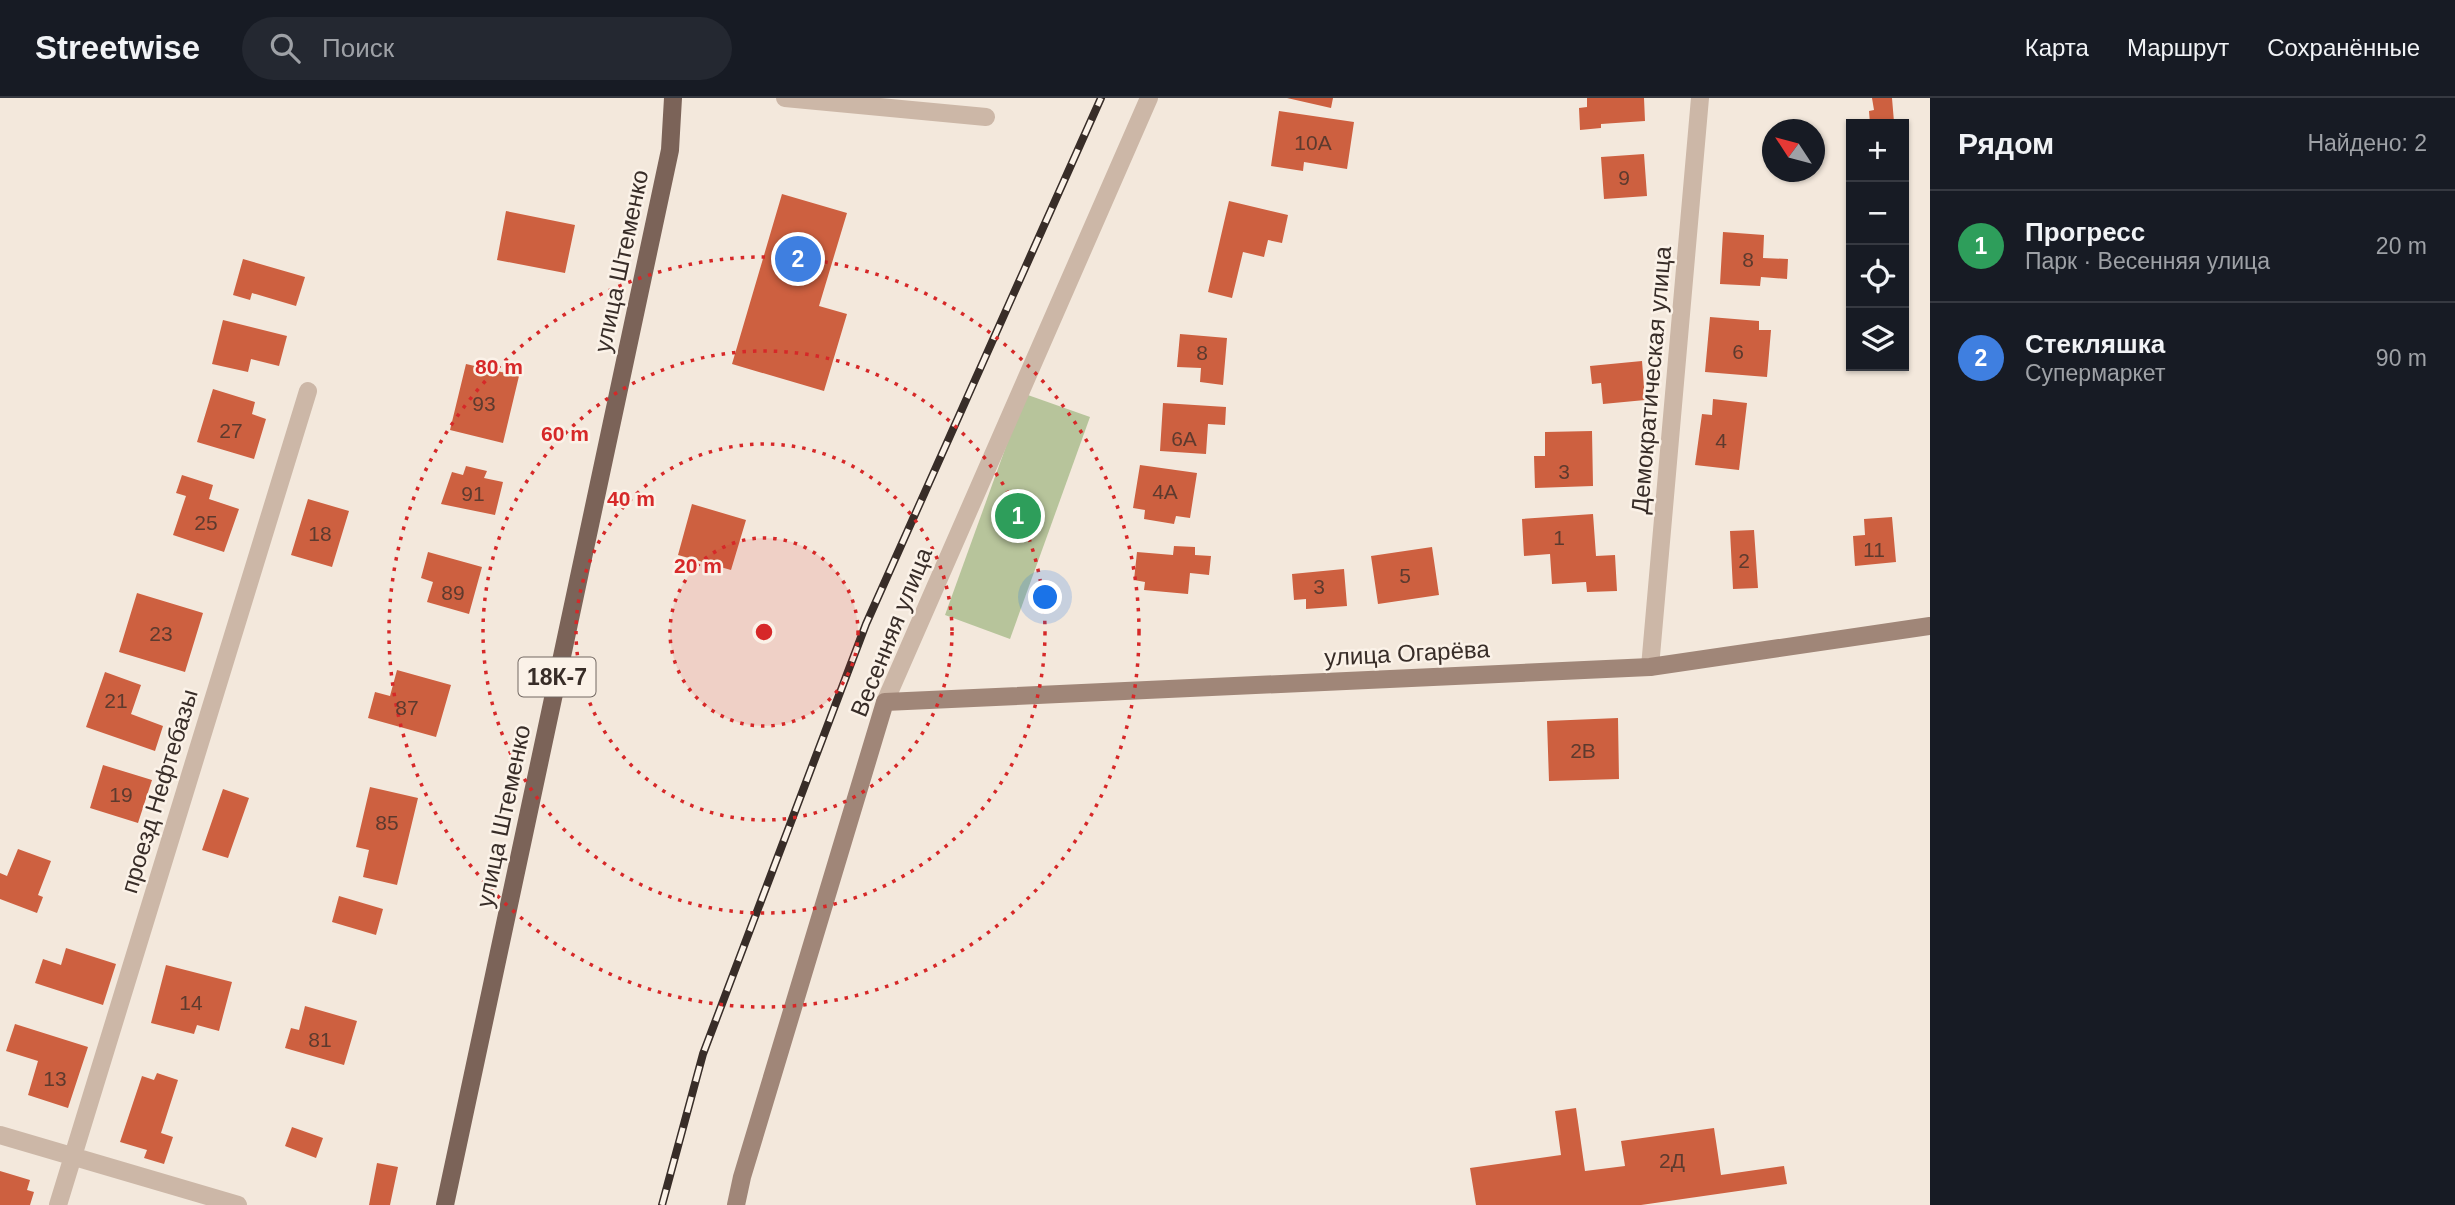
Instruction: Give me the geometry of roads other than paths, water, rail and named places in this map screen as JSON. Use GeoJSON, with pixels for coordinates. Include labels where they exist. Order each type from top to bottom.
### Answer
{"type":"FeatureCollection","features":[{"type":"Feature","properties":{"kind":"main road","name":"улица Штеменко"},"geometry":{"type":"LineString","coordinates":[[445,1205],[670,150],[673,98]]}},
{"type":"Feature","properties":{"kind":"main road","name":"улица Огарёва"},"geometry":{"type":"LineString","coordinates":[[885,702],[1650,667],[1930,626]]}},
{"type":"Feature","properties":{"kind":"main road","name":"Весенняя улица"},"geometry":{"type":"LineString","coordinates":[[736,1205],[885,702]]}},
{"type":"Feature","properties":{"kind":"street"},"geometry":{"type":"LineString","coordinates":[[785,98],[986,117]]}},
{"type":"Feature","properties":{"kind":"street","name":"Весенняя улица"},"geometry":{"type":"LineString","coordinates":[[885,702],[1149,98]]}},
{"type":"Feature","properties":{"kind":"street","name":"Демократическая улица"},"geometry":{"type":"LineString","coordinates":[[1650,667],[1700,98]]}},
{"type":"Feature","properties":{"kind":"street","name":"проезд Нефтебазы"},"geometry":{"type":"LineString","coordinates":[[58,1205],[308,391]]}},
{"type":"Feature","properties":{"kind":"street"},"geometry":{"type":"LineString","coordinates":[[0,1135],[237,1205]]}},
{"type":"Feature","properties":{"kind":"railway"},"geometry":{"type":"LineString","coordinates":[[662,1205],[703,1054],[866,624],[1101,98]]}},
{"type":"Feature","properties":{"kind":"place","name":"Стекляшка"},"geometry":{"type":"Point","coordinates":[798,259]}},
{"type":"Feature","properties":{"kind":"place","name":"Прогресс"},"geometry":{"type":"Point","coordinates":[1018,516]}}]}
